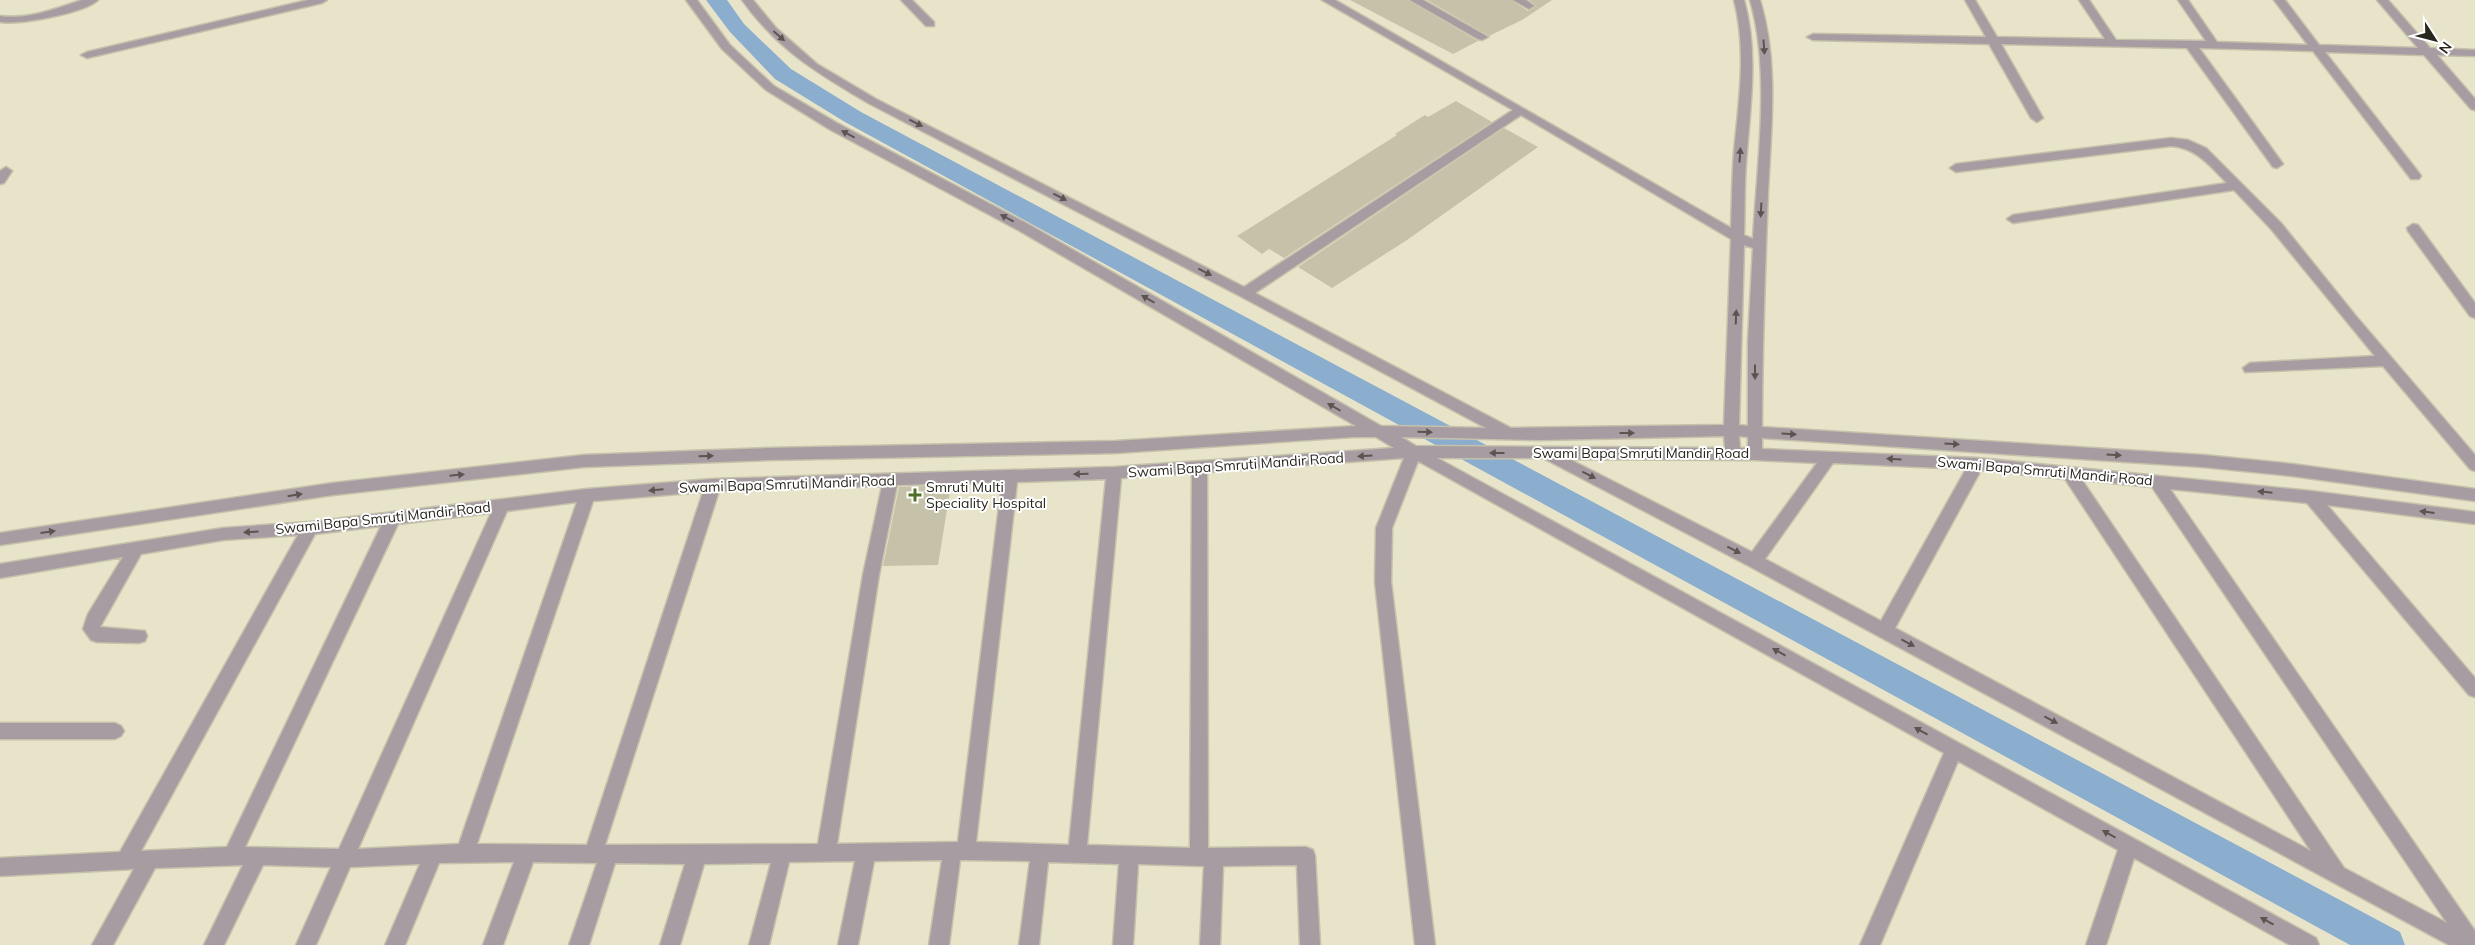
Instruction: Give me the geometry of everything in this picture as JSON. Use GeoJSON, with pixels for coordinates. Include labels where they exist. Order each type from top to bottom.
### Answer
{"type":"FeatureCollection","features":[{"type":"Feature","properties":{"kind":"street"},"geometry":{"type":"LineString","coordinates":[[0,19],[11,21],[27,19],[93,0]]}},
{"type":"Feature","properties":{"kind":"street"},"geometry":{"type":"LineString","coordinates":[[87,55],[322,0]]}},
{"type":"Feature","properties":{"kind":"street"},"geometry":{"type":"LineString","coordinates":[[747,0],[772,30],[813,66],[872,101],[1245,293],[1546,453],[1756,561],[2468,945]]}},
{"type":"Feature","properties":{"kind":"street"},"geometry":{"type":"LineString","coordinates":[[906,0],[930,24]]}},
{"type":"Feature","properties":{"kind":"street"},"geometry":{"type":"LineString","coordinates":[[1327,0],[1521,110],[1739,238],[1759,246]]}},
{"type":"Feature","properties":{"kind":"street"},"geometry":{"type":"LineString","coordinates":[[1415,0],[1482,37]]}},
{"type":"Feature","properties":{"kind":"street"},"geometry":{"type":"LineString","coordinates":[[1518,0],[1529,6]]}},
{"type":"Feature","properties":{"kind":"street"},"geometry":{"type":"LineString","coordinates":[[1733,454],[1731,430],[1739,238],[1739,172],[1747,39],[1739,0]]}},
{"type":"Feature","properties":{"kind":"street"},"geometry":{"type":"LineString","coordinates":[[1755,0],[1762,23],[1767,78],[1755,341],[1755,454]]}},
{"type":"Feature","properties":{"kind":"street"},"geometry":{"type":"LineString","coordinates":[[1970,0],[2037,118]]}},
{"type":"Feature","properties":{"kind":"street"},"geometry":{"type":"LineString","coordinates":[[2084,0],[2113,43]]}},
{"type":"Feature","properties":{"kind":"street"},"geometry":{"type":"LineString","coordinates":[[2183,0],[2214,45]]}},
{"type":"Feature","properties":{"kind":"street"},"geometry":{"type":"LineString","coordinates":[[2279,0],[2415,176]]}},
{"type":"Feature","properties":{"kind":"street"},"geometry":{"type":"LineString","coordinates":[[2382,0],[2475,106]]}},
{"type":"Feature","properties":{"kind":"street"},"geometry":{"type":"LineString","coordinates":[[696,2],[726,47],[770,88],[833,126],[1024,227],[1376,431],[2310,945]]}},
{"type":"Feature","properties":{"kind":"street"},"geometry":{"type":"LineString","coordinates":[[1813,37],[2190,44],[2475,53]]}},
{"type":"Feature","properties":{"kind":"street"},"geometry":{"type":"LineString","coordinates":[[2190,44],[2277,164]]}},
{"type":"Feature","properties":{"kind":"street"},"geometry":{"type":"LineString","coordinates":[[1245,293],[1521,110]]}},
{"type":"Feature","properties":{"kind":"street"},"geometry":{"type":"LineString","coordinates":[[1956,168],[2171,142],[2184,144],[2202,151],[2276,226],[2386,361],[2475,465]]}},
{"type":"Feature","properties":{"kind":"street"},"geometry":{"type":"LineString","coordinates":[[2013,219],[2237,186]]}},
{"type":"Feature","properties":{"kind":"street"},"geometry":{"type":"LineString","coordinates":[[2413,228],[2475,313]]}},
{"type":"Feature","properties":{"kind":"street"},"geometry":{"type":"LineString","coordinates":[[2250,368],[2386,361]]}},
{"type":"Feature","properties":{"kind":"street"},"geometry":{"type":"LineString","coordinates":[[0,539],[333,489],[584,461],[768,454],[1116,447],[1353,430],[1508,433],[1731,430],[2203,461],[2292,470],[2475,495]]}},
{"type":"Feature","properties":{"kind":"street"},"geometry":{"type":"LineString","coordinates":[[1414,452],[1384,528],[1383,582],[1424,945]]}},
{"type":"Feature","properties":{"kind":"street","name":"Swami Bapa Smruti Mandir Road"},"geometry":{"type":"LineString","coordinates":[[0,571],[224,534],[310,528],[587,495],[713,485],[1114,473],[1414,452],[1755,454],[1978,464],[2311,497],[2475,518]]}},
{"type":"Feature","properties":{"kind":"street"},"geometry":{"type":"LineString","coordinates":[[1756,561],[1830,456]]}},
{"type":"Feature","properties":{"kind":"street"},"geometry":{"type":"LineString","coordinates":[[1885,630],[1978,464]]}},
{"type":"Feature","properties":{"kind":"street"},"geometry":{"type":"LineString","coordinates":[[1200,468],[1210,945]]}},
{"type":"Feature","properties":{"kind":"street"},"geometry":{"type":"LineString","coordinates":[[1076,854],[1114,473]]}},
{"type":"Feature","properties":{"kind":"street"},"geometry":{"type":"LineString","coordinates":[[2070,474],[2336,873]]}},
{"type":"Feature","properties":{"kind":"street"},"geometry":{"type":"LineString","coordinates":[[939,945],[959,852],[1010,477]]}},
{"type":"Feature","properties":{"kind":"street"},"geometry":{"type":"LineString","coordinates":[[826,853],[871,575],[891,480]]}},
{"type":"Feature","properties":{"kind":"street"},"geometry":{"type":"LineString","coordinates":[[2156,481],[2473,945]]}},
{"type":"Feature","properties":{"kind":"street"},"geometry":{"type":"LineString","coordinates":[[579,945],[601,854],[713,485]]}},
{"type":"Feature","properties":{"kind":"street"},"geometry":{"type":"LineString","coordinates":[[465,853],[587,495]]}},
{"type":"Feature","properties":{"kind":"street"},"geometry":{"type":"LineString","coordinates":[[2311,497],[2475,690]]}},
{"type":"Feature","properties":{"kind":"street"},"geometry":{"type":"LineString","coordinates":[[306,945],[502,506]]}},
{"type":"Feature","properties":{"kind":"street"},"geometry":{"type":"LineString","coordinates":[[232,856],[393,517]]}},
{"type":"Feature","properties":{"kind":"street"},"geometry":{"type":"LineString","coordinates":[[126,860],[310,528]]}},
{"type":"Feature","properties":{"kind":"street"},"geometry":{"type":"LineString","coordinates":[[136,550],[94,619],[92,629],[97,635],[140,636]]}},
{"type":"Feature","properties":{"kind":"street"},"geometry":{"type":"LineString","coordinates":[[0,731],[115,731]]}},
{"type":"Feature","properties":{"kind":"street"},"geometry":{"type":"LineString","coordinates":[[1870,945],[1954,749]]}},
{"type":"Feature","properties":{"kind":"street"},"geometry":{"type":"LineString","coordinates":[[2096,945],[2129,845]]}},
{"type":"Feature","properties":{"kind":"street"},"geometry":{"type":"LineString","coordinates":[[848,945],[866,852]]}},
{"type":"Feature","properties":{"kind":"street"},"geometry":{"type":"LineString","coordinates":[[0,867],[232,856],[344,858],[465,853],[697,855],[959,852],[1207,857],[1306,856],[1310,945]]}},
{"type":"Feature","properties":{"kind":"street"},"geometry":{"type":"LineString","coordinates":[[493,945],[527,853]]}},
{"type":"Feature","properties":{"kind":"street"},"geometry":{"type":"LineString","coordinates":[[1029,945],[1040,853]]}},
{"type":"Feature","properties":{"kind":"street"},"geometry":{"type":"LineString","coordinates":[[395,945],[433,854]]}},
{"type":"Feature","properties":{"kind":"street"},"geometry":{"type":"LineString","coordinates":[[759,945],[782,854]]}},
{"type":"Feature","properties":{"kind":"street"},"geometry":{"type":"LineString","coordinates":[[670,945],[697,855]]}},
{"type":"Feature","properties":{"kind":"street"},"geometry":{"type":"LineString","coordinates":[[1123,945],[1130,855]]}},
{"type":"Feature","properties":{"kind":"street"},"geometry":{"type":"LineString","coordinates":[[214,945],[257,857]]}},
{"type":"Feature","properties":{"kind":"street"},"geometry":{"type":"LineString","coordinates":[[102,945],[150,860]]}},
{"type":"Feature","properties":{"kind":"building"},"geometry":{"type":"Polygon","coordinates":[[[1350,0],[1408,0],[1478,41],[1453,54],[1350,0]]]}},
{"type":"Feature","properties":{"kind":"building"},"geometry":{"type":"Polygon","coordinates":[[[1427,0],[1511,0],[1528,11],[1536,6],[1529,0],[1552,0],[1522,20],[1489,36],[1427,0]]]}},
{"type":"Feature","properties":{"kind":"building"},"geometry":{"type":"Polygon","coordinates":[[[1456,101],[1492,122],[1284,258],[1269,249],[1262,254],[1237,236],[1397,135],[1395,134],[1425,115],[1428,117],[1456,101]]]}},
{"type":"Feature","properties":{"kind":"building"},"geometry":{"type":"Polygon","coordinates":[[[1504,128],[1538,147],[1407,240],[1332,288],[1298,267],[1504,128]]]}},
{"type":"Feature","properties":{"kind":"building"},"geometry":{"type":"Polygon","coordinates":[[[951,485],[938,565],[883,566],[899,487],[951,485]]]}},
{"type":"Feature","properties":{"kind":"waterway"},"geometry":{"type":"LineString","coordinates":[[716,0],[737,28],[783,74],[853,117],[2387,945]]}},
{"type":"Feature","properties":{"kind":"place","name":"Smruti Multi Speciality Hospital"},"geometry":{"type":"Point","coordinates":[915,495]}}]}
